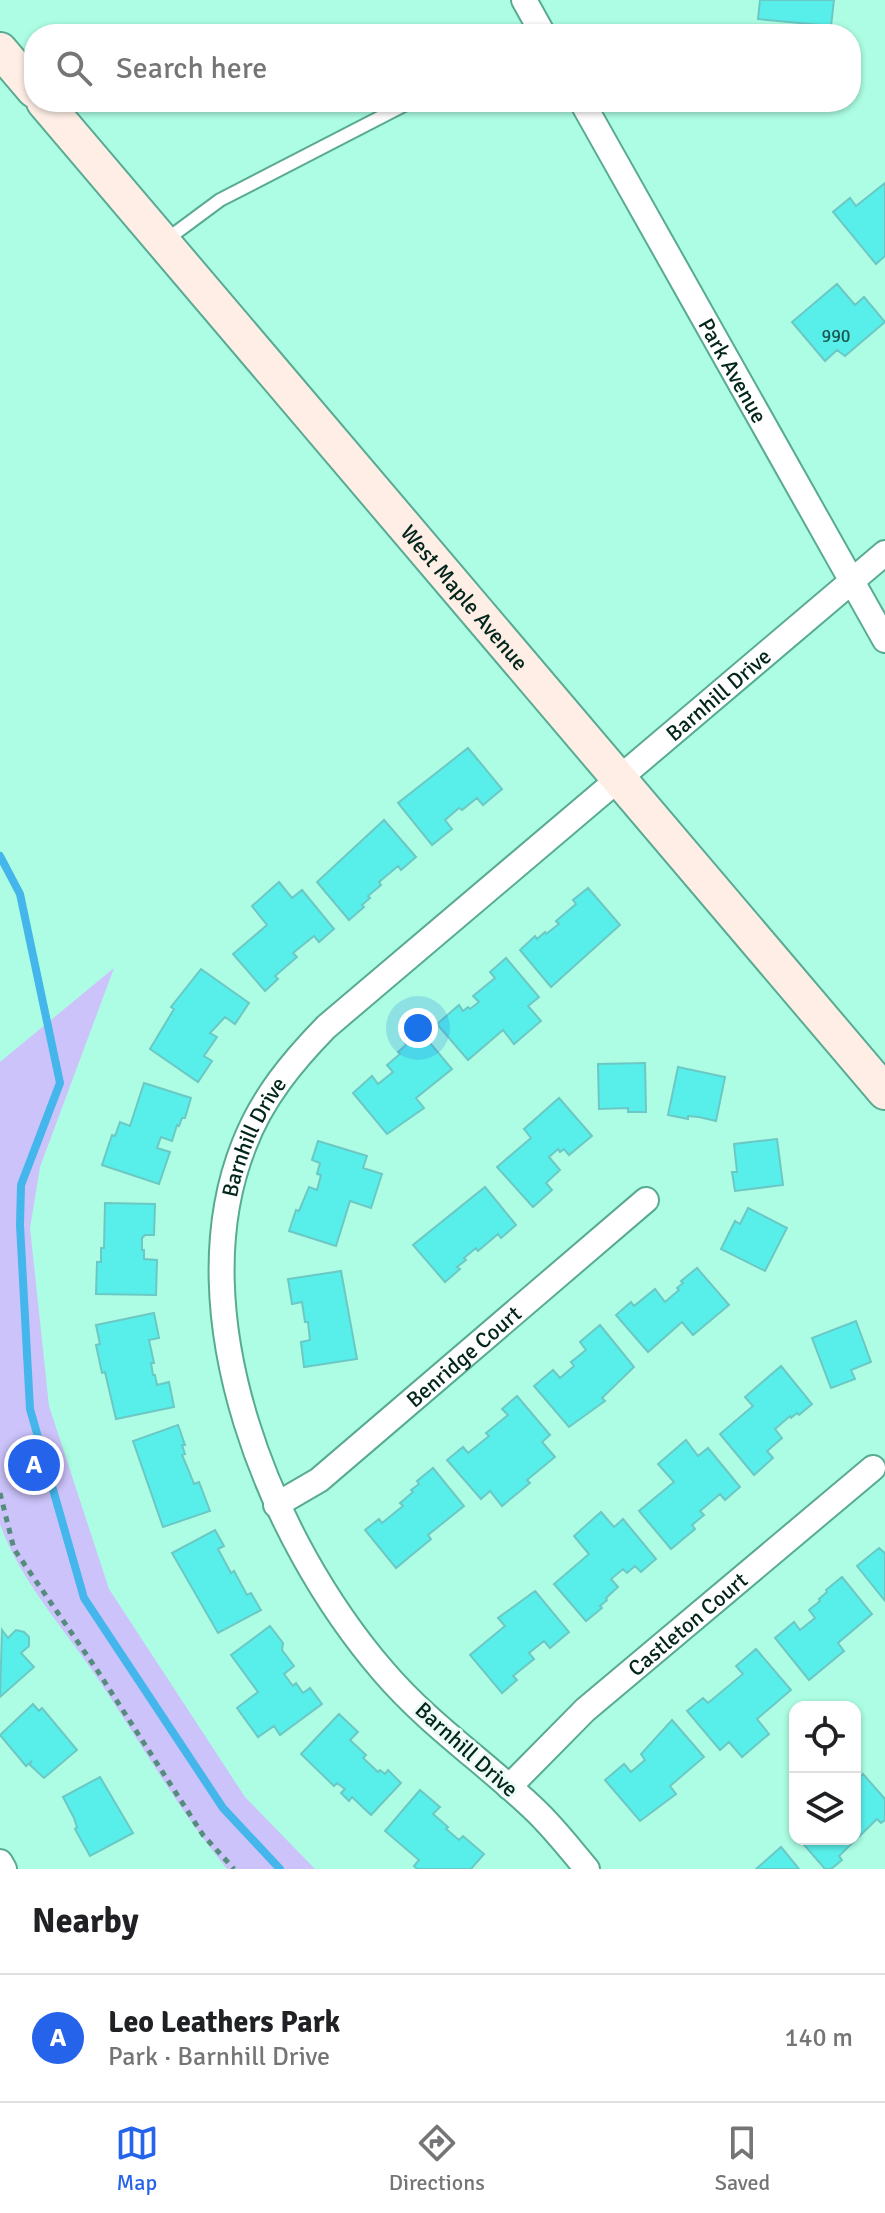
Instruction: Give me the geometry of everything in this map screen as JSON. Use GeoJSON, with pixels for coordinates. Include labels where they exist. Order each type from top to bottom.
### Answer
{"type":"FeatureCollection","features":[{"type":"Feature","properties":{"kind":"main road"},"geometry":{"type":"LineString","coordinates":[[0,50],[24,78]]}},
{"type":"Feature","properties":{"kind":"main road","name":"West Maple Avenue"},"geometry":{"type":"LineString","coordinates":[[52,112],[885,1092]]}},
{"type":"Feature","properties":{"kind":"street"},"geometry":{"type":"LineString","coordinates":[[524,0],[534,24]]}},
{"type":"Feature","properties":{"kind":"street","name":"Park Avenue"},"geometry":{"type":"LineString","coordinates":[[588,112],[885,640]]}},
{"type":"Feature","properties":{"kind":"street","name":"Barnhill Drive"},"geometry":{"type":"LineString","coordinates":[[587,1869],[538,1812],[435,1724],[383,1672],[319,1586],[276,1505],[241,1403],[224,1319],[220,1269],[223,1221],[230,1190],[244,1144],[282,1076],[326,1027],[885,553]]}},
{"type":"Feature","properties":{"kind":"street","name":"Benridge Court"},"geometry":{"type":"LineString","coordinates":[[276,1505],[319,1480],[646,1200]]}},
{"type":"Feature","properties":{"kind":"street","name":"Castleton Court"},"geometry":{"type":"LineString","coordinates":[[509,1787],[585,1710],[873,1468]]}},
{"type":"Feature","properties":{"kind":"street"},"geometry":{"type":"LineString","coordinates":[[0,1862],[4,1869]]}},
{"type":"Feature","properties":{"kind":"lane"},"geometry":{"type":"LineString","coordinates":[[163,242],[220,200],[391,112]]}},
{"type":"Feature","properties":{"kind":"path"},"geometry":{"type":"LineString","coordinates":[[0,1493],[14,1549],[39,1590],[97,1670],[203,1835],[234,1869]]}},
{"type":"Feature","properties":{"kind":"shaded area"},"geometry":{"type":"Polygon","coordinates":[[[114,968],[40,1167],[30,1228],[49,1406],[109,1589],[245,1797],[315,1869],[227,1869],[191,1822],[94,1673],[29,1582],[0,1524],[0,1062],[114,968]]]}},
{"type":"Feature","properties":{"kind":"building"},"geometry":{"type":"Polygon","coordinates":[[[760,0],[834,0],[831,24],[758,19],[760,0]]]}},
{"type":"Feature","properties":{"kind":"building"},"geometry":{"type":"Polygon","coordinates":[[[885,183],[885,256],[876,264],[833,212],[850,198],[856,206],[885,183]]]}},
{"type":"Feature","properties":{"kind":"building"},"geometry":{"type":"Polygon","coordinates":[[[837,284],[855,305],[864,297],[885,322],[845,356],[837,350],[825,361],[792,322],[837,284]]]}},
{"type":"Feature","properties":{"kind":"building"},"geometry":{"type":"Polygon","coordinates":[[[468,748],[502,789],[483,805],[477,798],[462,810],[459,808],[445,820],[452,829],[432,845],[398,803],[468,748]]]}},
{"type":"Feature","properties":{"kind":"building"},"geometry":{"type":"Polygon","coordinates":[[[384,820],[416,857],[401,870],[398,866],[379,882],[381,885],[368,896],[370,898],[362,905],[364,907],[349,920],[317,882],[384,820]]]}},
{"type":"Feature","properties":{"kind":"building"},"geometry":{"type":"Polygon","coordinates":[[[279,882],[292,898],[302,890],[334,929],[319,942],[314,936],[293,953],[297,957],[275,976],[278,979],[265,991],[233,954],[267,925],[252,906],[279,882]]]}},
{"type":"Feature","properties":{"kind":"building"},"geometry":{"type":"Polygon","coordinates":[[[588,888],[620,925],[551,987],[520,950],[535,936],[537,939],[559,924],[556,921],[576,904],[573,900],[588,888]]]}},
{"type":"Feature","properties":{"kind":"building"},"geometry":{"type":"Polygon","coordinates":[[[506,958],[539,997],[528,1006],[541,1021],[514,1044],[503,1030],[468,1060],[437,1024],[459,1005],[463,1011],[479,1002],[473,996],[495,978],[490,972],[506,958]]]}},
{"type":"Feature","properties":{"kind":"building"},"geometry":{"type":"Polygon","coordinates":[[[201,969],[249,1003],[235,1024],[225,1017],[210,1033],[217,1037],[204,1056],[212,1061],[198,1082],[150,1049],[174,1009],[171,1007],[201,969]]]}},
{"type":"Feature","properties":{"kind":"building"},"geometry":{"type":"Polygon","coordinates":[[[420,1031],[452,1069],[416,1098],[424,1108],[387,1134],[353,1093],[372,1076],[378,1084],[393,1072],[387,1065],[400,1054],[398,1052],[405,1043],[420,1031]]]}},
{"type":"Feature","properties":{"kind":"building"},"geometry":{"type":"Polygon","coordinates":[[[645,1063],[646,1112],[628,1112],[628,1108],[599,1109],[598,1064],[645,1063]]]}},
{"type":"Feature","properties":{"kind":"building"},"geometry":{"type":"Polygon","coordinates":[[[678,1067],[725,1077],[716,1121],[668,1115],[678,1067]]]}},
{"type":"Feature","properties":{"kind":"building"},"geometry":{"type":"Polygon","coordinates":[[[144,1083],[191,1098],[185,1118],[177,1125],[172,1141],[161,1137],[157,1148],[170,1152],[159,1184],[102,1165],[120,1122],[130,1126],[144,1083]]]}},
{"type":"Feature","properties":{"kind":"building"},"geometry":{"type":"Polygon","coordinates":[[[559,1098],[592,1136],[569,1155],[564,1149],[560,1152],[558,1149],[549,1157],[560,1170],[546,1183],[552,1190],[533,1207],[497,1167],[531,1138],[524,1129],[559,1098]]]}},
{"type":"Feature","properties":{"kind":"building"},"geometry":{"type":"Polygon","coordinates":[[[777,1139],[783,1185],[735,1191],[732,1172],[737,1172],[734,1144],[777,1139]]]}},
{"type":"Feature","properties":{"kind":"building"},"geometry":{"type":"Polygon","coordinates":[[[318,1141],[367,1156],[363,1168],[382,1174],[371,1208],[350,1201],[336,1246],[289,1231],[309,1187],[317,1190],[320,1163],[312,1160],[318,1141]]]}},
{"type":"Feature","properties":{"kind":"building"},"geometry":{"type":"Polygon","coordinates":[[[485,1187],[516,1225],[501,1238],[498,1234],[478,1251],[476,1248],[445,1282],[413,1245],[485,1187]]]}},
{"type":"Feature","properties":{"kind":"building"},"geometry":{"type":"Polygon","coordinates":[[[105,1203],[155,1204],[154,1235],[142,1238],[142,1250],[144,1259],[157,1260],[156,1295],[96,1294],[97,1262],[101,1262],[101,1248],[104,1248],[105,1203]]]}},
{"type":"Feature","properties":{"kind":"building"},"geometry":{"type":"Polygon","coordinates":[[[748,1208],[787,1228],[765,1271],[721,1249],[735,1221],[740,1224],[748,1208]]]}},
{"type":"Feature","properties":{"kind":"building"},"geometry":{"type":"Polygon","coordinates":[[[697,1268],[729,1305],[693,1335],[682,1322],[648,1352],[616,1315],[631,1302],[634,1306],[655,1289],[665,1302],[679,1290],[681,1281],[697,1268]]]}},
{"type":"Feature","properties":{"kind":"building"},"geometry":{"type":"Polygon","coordinates":[[[341,1271],[357,1359],[304,1367],[301,1342],[310,1340],[308,1322],[305,1322],[302,1302],[292,1304],[288,1279],[341,1271]]]}},
{"type":"Feature","properties":{"kind":"building"},"geometry":{"type":"Polygon","coordinates":[[[154,1313],[159,1338],[149,1340],[153,1375],[157,1385],[169,1382],[174,1407],[116,1419],[96,1345],[100,1344],[96,1325],[154,1313]]]}},
{"type":"Feature","properties":{"kind":"building"},"geometry":{"type":"Polygon","coordinates":[[[856,1321],[871,1362],[851,1370],[855,1379],[831,1388],[812,1338],[856,1321]]]}},
{"type":"Feature","properties":{"kind":"building"},"geometry":{"type":"Polygon","coordinates":[[[600,1325],[634,1367],[602,1398],[605,1401],[569,1427],[534,1386],[553,1370],[560,1378],[574,1366],[571,1362],[586,1350],[580,1342],[600,1325]]]}},
{"type":"Feature","properties":{"kind":"building"},"geometry":{"type":"Polygon","coordinates":[[[781,1366],[812,1404],[775,1429],[782,1438],[767,1451],[773,1458],[754,1475],[720,1434],[753,1406],[745,1397],[781,1366]]]}},
{"type":"Feature","properties":{"kind":"building"},"geometry":{"type":"Polygon","coordinates":[[[517,1396],[550,1435],[542,1442],[555,1457],[502,1506],[490,1491],[481,1499],[447,1460],[463,1447],[468,1453],[489,1436],[486,1433],[508,1415],[502,1409],[517,1396]]]}},
{"type":"Feature","properties":{"kind":"building"},"geometry":{"type":"Polygon","coordinates":[[[178,1425],[185,1445],[182,1445],[185,1454],[182,1455],[194,1484],[199,1482],[210,1511],[163,1527],[133,1441],[178,1425]]]}},
{"type":"Feature","properties":{"kind":"building"},"geometry":{"type":"Polygon","coordinates":[[[686,1440],[698,1456],[708,1448],[740,1487],[725,1500],[720,1494],[700,1511],[704,1515],[692,1525],[695,1529],[671,1549],[639,1511],[674,1482],[658,1464],[686,1440]]]}},
{"type":"Feature","properties":{"kind":"building"},"geometry":{"type":"Polygon","coordinates":[[[433,1468],[464,1506],[428,1535],[431,1539],[396,1568],[365,1530],[379,1519],[382,1523],[403,1506],[400,1503],[413,1492],[411,1490],[419,1484],[417,1481],[433,1468]]]}},
{"type":"Feature","properties":{"kind":"building"},"geometry":{"type":"Polygon","coordinates":[[[601,1512],[614,1527],[623,1519],[656,1559],[641,1572],[635,1566],[627,1573],[623,1569],[611,1579],[618,1587],[606,1598],[600,1606],[602,1608],[586,1621],[554,1584],[589,1554],[574,1536],[601,1512]]]}},
{"type":"Feature","properties":{"kind":"building"},"geometry":{"type":"Polygon","coordinates":[[[215,1530],[224,1546],[218,1549],[231,1573],[234,1571],[247,1595],[251,1593],[261,1610],[218,1633],[172,1553],[215,1530]]]}},
{"type":"Feature","properties":{"kind":"building"},"geometry":{"type":"Polygon","coordinates":[[[879,1548],[885,1553],[885,1601],[857,1566],[879,1548]]]}},
{"type":"Feature","properties":{"kind":"building"},"geometry":{"type":"Polygon","coordinates":[[[842,1577],[872,1614],[838,1643],[844,1651],[809,1680],[775,1638],[794,1622],[800,1630],[815,1618],[809,1610],[842,1577]]]}},
{"type":"Feature","properties":{"kind":"building"},"geometry":{"type":"Polygon","coordinates":[[[535,1591],[569,1632],[550,1648],[544,1641],[529,1653],[534,1659],[513,1676],[517,1680],[502,1693],[470,1655],[505,1626],[498,1618],[535,1591]]]}},
{"type":"Feature","properties":{"kind":"building"},"geometry":{"type":"Polygon","coordinates":[[[270,1626],[283,1643],[282,1650],[294,1666],[284,1674],[303,1693],[310,1688],[322,1704],[280,1735],[274,1726],[258,1737],[237,1708],[258,1692],[231,1655],[270,1626]]]}},
{"type":"Feature","properties":{"kind":"building"},"geometry":{"type":"Polygon","coordinates":[[[2,1630],[8,1638],[16,1630],[29,1637],[29,1646],[21,1653],[34,1667],[0,1697],[2,1630]]]}},
{"type":"Feature","properties":{"kind":"building"},"geometry":{"type":"Polygon","coordinates":[[[756,1649],[791,1690],[757,1719],[769,1734],[742,1757],[729,1742],[720,1750],[687,1711],[703,1698],[708,1703],[743,1674],[736,1666],[756,1649]]]}},
{"type":"Feature","properties":{"kind":"building"},"geometry":{"type":"Polygon","coordinates":[[[33,1704],[39,1711],[42,1708],[77,1750],[44,1778],[30,1765],[31,1762],[26,1766],[0,1735],[33,1704]]]}},
{"type":"Feature","properties":{"kind":"building"},"geometry":{"type":"Polygon","coordinates":[[[339,1714],[358,1732],[350,1740],[366,1755],[363,1758],[378,1772],[380,1770],[385,1774],[388,1770],[401,1783],[371,1815],[352,1797],[349,1801],[341,1793],[345,1789],[337,1783],[334,1786],[301,1754],[339,1714]]]}},
{"type":"Feature","properties":{"kind":"building"},"geometry":{"type":"Polygon","coordinates":[[[672,1720],[704,1757],[670,1786],[676,1794],[640,1821],[605,1780],[624,1764],[631,1772],[645,1760],[641,1754],[672,1720]]]}},
{"type":"Feature","properties":{"kind":"building"},"geometry":{"type":"Polygon","coordinates":[[[863,1774],[885,1799],[885,1820],[881,1823],[877,1819],[861,1835],[863,1774]]]}},
{"type":"Feature","properties":{"kind":"building"},"geometry":{"type":"Polygon","coordinates":[[[100,1777],[133,1833],[90,1856],[75,1829],[74,1818],[63,1797],[100,1777]]]}},
{"type":"Feature","properties":{"kind":"building"},"geometry":{"type":"Polygon","coordinates":[[[420,1790],[440,1807],[433,1814],[448,1827],[446,1829],[459,1840],[463,1836],[484,1854],[471,1869],[417,1869],[414,1866],[419,1860],[385,1831],[420,1790]]]}},
{"type":"Feature","properties":{"kind":"building"},"geometry":{"type":"Polygon","coordinates":[[[804,1845],[850,1845],[839,1856],[842,1860],[831,1869],[825,1869],[804,1845]]]}},
{"type":"Feature","properties":{"kind":"building"},"geometry":{"type":"Polygon","coordinates":[[[781,1847],[799,1869],[756,1869],[781,1847]]]}},
{"type":"Feature","properties":{"kind":"waterway"},"geometry":{"type":"LineString","coordinates":[[0,856],[20,894],[60,1083],[21,1185],[20,1225],[30,1409],[84,1598],[223,1808],[280,1869]]}},
{"type":"Feature","properties":{"kind":"place","name":"Leo Leathers Park"},"geometry":{"type":"Point","coordinates":[34,1465]}}]}
